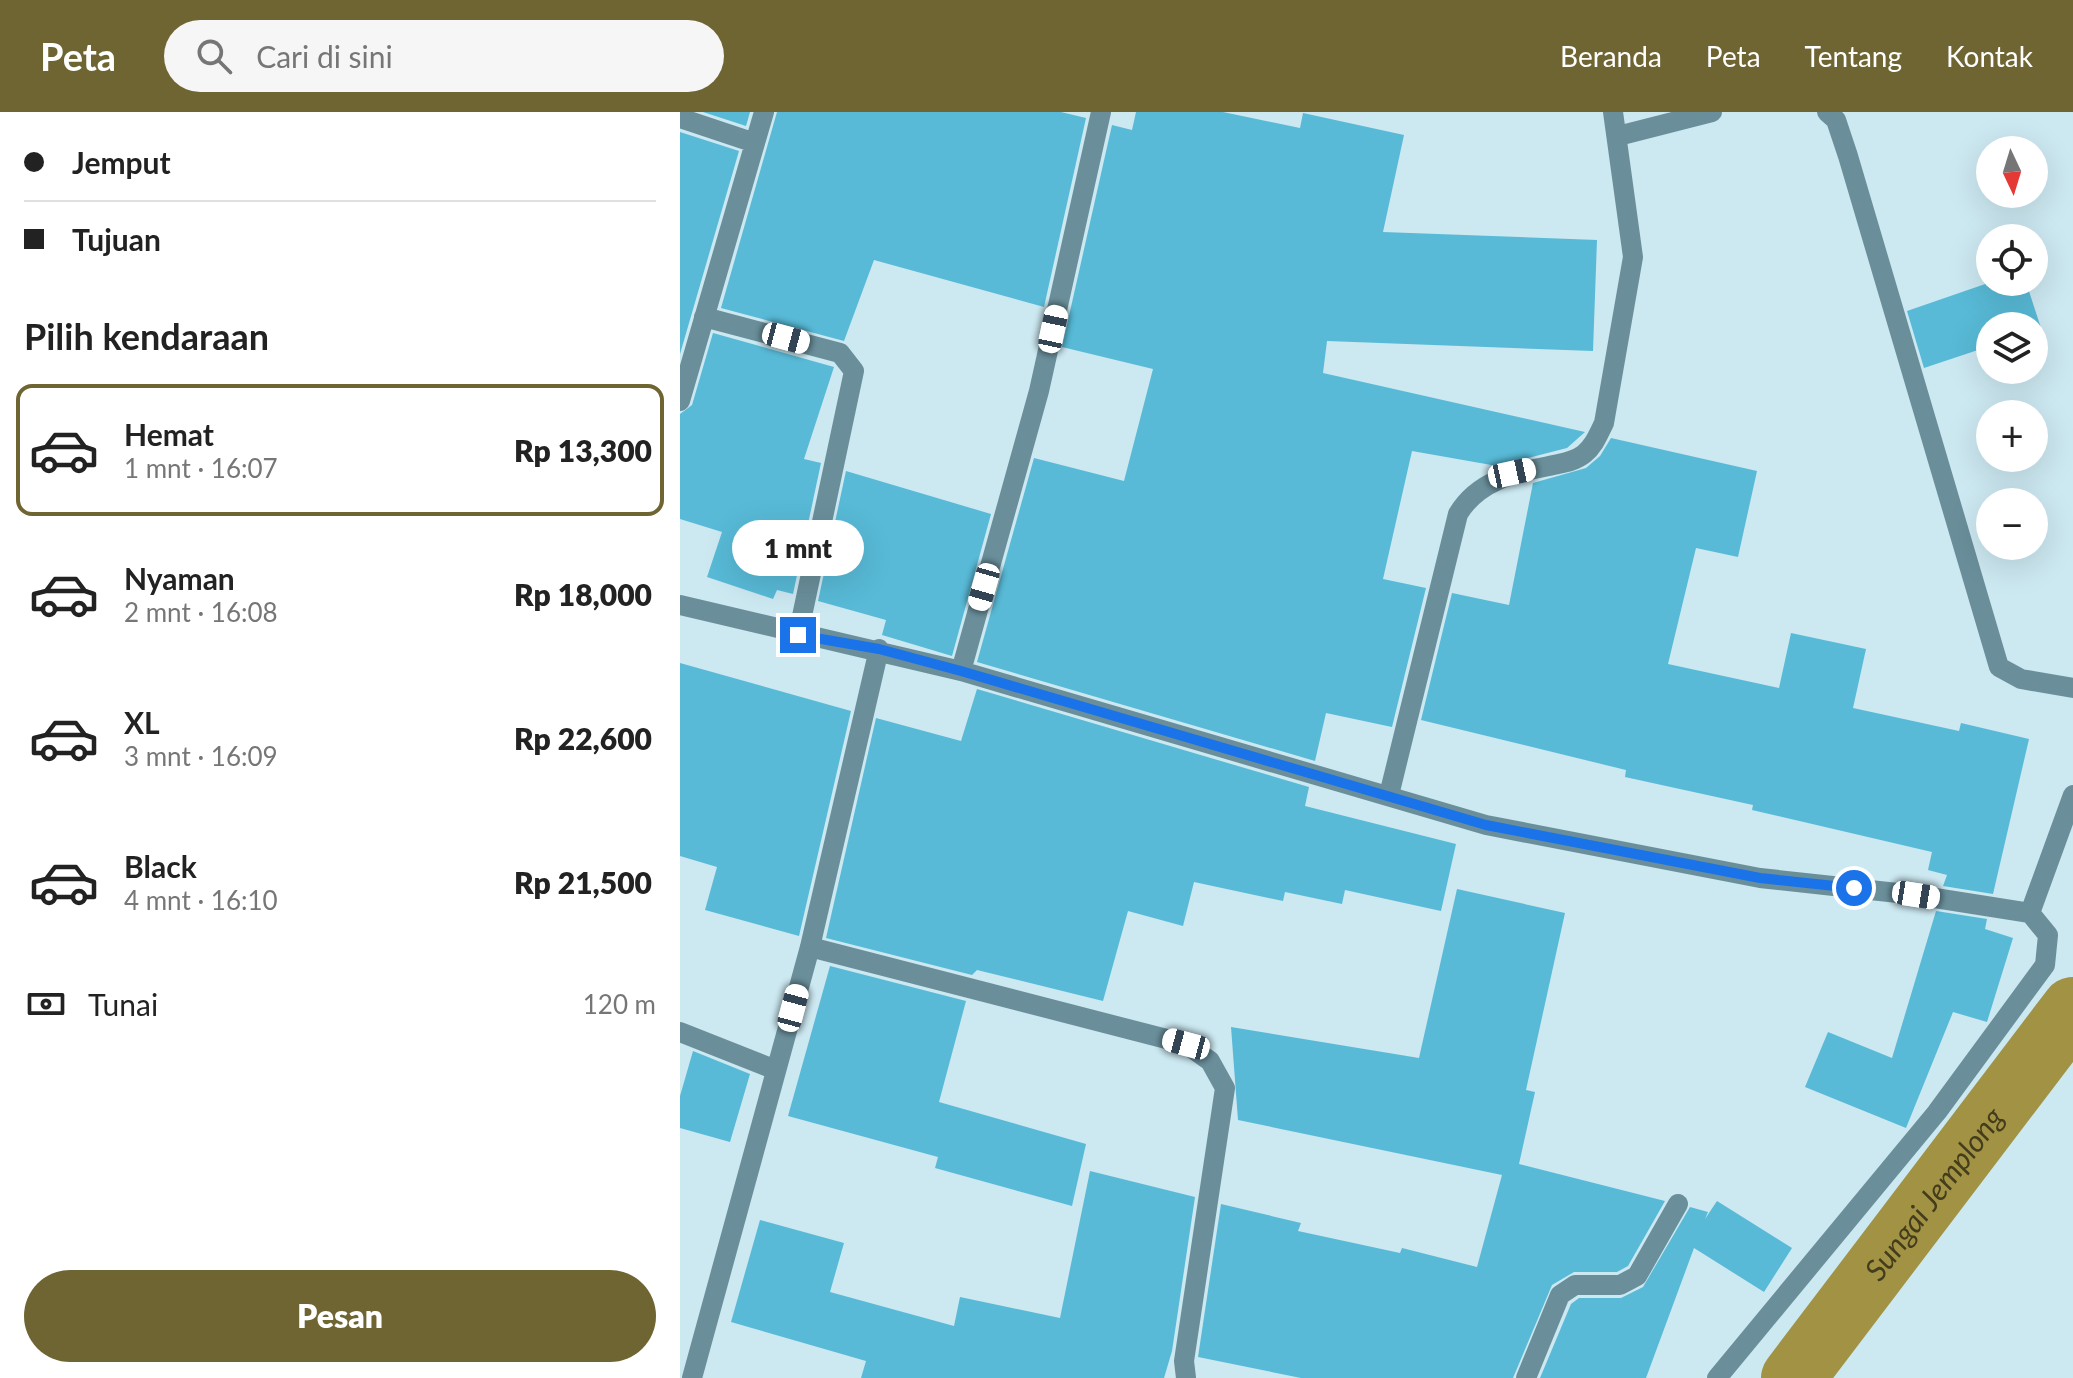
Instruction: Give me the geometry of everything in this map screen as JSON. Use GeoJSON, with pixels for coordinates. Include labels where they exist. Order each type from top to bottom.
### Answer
{"type":"FeatureCollection","features":[{"type":"Feature","properties":{"kind":"street"},"geometry":{"type":"LineString","coordinates":[[680,401],[764,112]]}},
{"type":"Feature","properties":{"kind":"street"},"geometry":{"type":"LineString","coordinates":[[961,671],[1039,391],[1101,112]]}},
{"type":"Feature","properties":{"kind":"street"},"geometry":{"type":"LineString","coordinates":[[1389,795],[1458,514],[1468,497],[1512,473],[1582,456],[1592,446],[1604,423],[1633,257],[1613,112]]}},
{"type":"Feature","properties":{"kind":"street"},"geometry":{"type":"LineString","coordinates":[[1618,136],[1712,112]]}},
{"type":"Feature","properties":{"kind":"street"},"geometry":{"type":"LineString","coordinates":[[1827,112],[1836,120],[1848,156],[1999,667],[2021,679],[2073,688]]}},
{"type":"Feature","properties":{"kind":"street"},"geometry":{"type":"LineString","coordinates":[[680,118],[755,143]]}},
{"type":"Feature","properties":{"kind":"street"},"geometry":{"type":"LineString","coordinates":[[704,317],[840,353],[854,371],[798,635]]}},
{"type":"Feature","properties":{"kind":"street"},"geometry":{"type":"LineString","coordinates":[[680,605],[798,635],[879,649],[961,671],[1486,825],[1760,878],[1916,895],[2030,913],[2048,935],[2045,965],[1937,1112],[1717,1378]]}},
{"type":"Feature","properties":{"kind":"street"},"geometry":{"type":"LineString","coordinates":[[692,1378],[810,947],[879,649]]}},
{"type":"Feature","properties":{"kind":"street"},"geometry":{"type":"LineString","coordinates":[[2030,913],[2073,795]]}},
{"type":"Feature","properties":{"kind":"street"},"geometry":{"type":"LineString","coordinates":[[810,947],[1186,1044],[1210,1061],[1225,1088],[1184,1361],[1186,1378]]}},
{"type":"Feature","properties":{"kind":"street"},"geometry":{"type":"LineString","coordinates":[[680,1032],[776,1070]]}},
{"type":"Feature","properties":{"kind":"street"},"geometry":{"type":"LineString","coordinates":[[1526,1378],[1560,1295],[1575,1285],[1620,1285],[1637,1276],[1678,1204]]}},
{"type":"Feature","properties":{"kind":"building"},"geometry":{"type":"Polygon","coordinates":[[[703,112],[750,112],[746,126],[703,112]]]}},
{"type":"Feature","properties":{"kind":"building"},"geometry":{"type":"Polygon","coordinates":[[[777,112],[1061,112],[1086,118],[1044,307],[874,260],[844,341],[721,308],[777,112]]]}},
{"type":"Feature","properties":{"kind":"building"},"geometry":{"type":"Polygon","coordinates":[[[1136,112],[1223,112],[1300,128],[1303,113],[1404,135],[1383,232],[1597,240],[1593,351],[1327,341],[1323,373],[1585,432],[1567,448],[1497,466],[1412,451],[1383,579],[1426,588],[1392,727],[1326,713],[1315,761],[977,662],[1034,458],[1124,481],[1153,369],[1062,347],[1112,125],[1132,130],[1136,112]]]}},
{"type":"Feature","properties":{"kind":"building"},"geometry":{"type":"Polygon","coordinates":[[[680,132],[739,151],[680,354],[680,132]]]}},
{"type":"Feature","properties":{"kind":"building"},"geometry":{"type":"Polygon","coordinates":[[[1976,287],[1976,296],[2031,296],[2036,312],[1976,312],[1976,351],[1924,368],[1907,311],[1976,287]]]}},
{"type":"Feature","properties":{"kind":"building"},"geometry":{"type":"Polygon","coordinates":[[[713,333],[834,367],[804,459],[821,463],[793,594],[777,590],[773,599],[707,577],[722,532],[680,519],[680,414],[692,405],[713,333]]]}},
{"type":"Feature","properties":{"kind":"building"},"geometry":{"type":"Polygon","coordinates":[[[1611,438],[1757,471],[1738,557],[1696,548],[1668,664],[1779,688],[1791,633],[1866,649],[1853,708],[1959,731],[1961,723],[2029,739],[1993,894],[1943,886],[1947,875],[1928,870],[1932,852],[1752,810],[1753,805],[1625,777],[1626,770],[1421,720],[1452,593],[1509,605],[1533,483],[1586,468],[1600,456],[1611,438]]]}},
{"type":"Feature","properties":{"kind":"building"},"geometry":{"type":"Polygon","coordinates":[[[846,471],[991,514],[952,656],[882,635],[886,620],[818,601],[846,471]]]}},
{"type":"Feature","properties":{"kind":"building"},"geometry":{"type":"Polygon","coordinates":[[[680,663],[851,711],[799,936],[705,910],[717,867],[680,856],[680,663]]]}},
{"type":"Feature","properties":{"kind":"building"},"geometry":{"type":"Polygon","coordinates":[[[977,689],[1309,787],[1305,806],[1456,844],[1441,911],[1345,890],[1342,904],[1285,892],[1283,901],[1194,882],[1183,926],[1128,911],[1103,1001],[977,970],[972,975],[826,938],[876,718],[961,741],[977,689]]]}},
{"type":"Feature","properties":{"kind":"building"},"geometry":{"type":"Polygon","coordinates":[[[1457,889],[1565,913],[1526,1090],[1535,1092],[1519,1164],[1665,1201],[1628,1266],[1617,1272],[1574,1272],[1552,1285],[1513,1378],[1301,1378],[1198,1357],[1221,1204],[1301,1223],[1298,1231],[1400,1253],[1402,1248],[1477,1267],[1502,1175],[1238,1120],[1231,1027],[1419,1058],[1457,889]]]}},
{"type":"Feature","properties":{"kind":"building"},"geometry":{"type":"Polygon","coordinates":[[[1936,911],[1987,919],[1985,929],[2013,938],[1987,1022],[1953,1012],[1906,1128],[1805,1087],[1828,1032],[1892,1058],[1936,911]]]}},
{"type":"Feature","properties":{"kind":"building"},"geometry":{"type":"Polygon","coordinates":[[[830,966],[966,1001],[939,1102],[1086,1144],[1072,1206],[935,1168],[938,1157],[788,1116],[830,966]]]}},
{"type":"Feature","properties":{"kind":"building"},"geometry":{"type":"Polygon","coordinates":[[[693,1051],[750,1074],[730,1142],[680,1128],[680,1096],[693,1051]]]}},
{"type":"Feature","properties":{"kind":"building"},"geometry":{"type":"Polygon","coordinates":[[[1090,1171],[1195,1197],[1172,1351],[1164,1378],[861,1378],[866,1361],[731,1322],[760,1220],[844,1243],[830,1292],[954,1326],[960,1297],[1060,1318],[1090,1171]]]}},
{"type":"Feature","properties":{"kind":"building"},"geometry":{"type":"Polygon","coordinates":[[[1717,1201],[1792,1248],[1764,1292],[1694,1248],[1646,1378],[1540,1378],[1571,1304],[1579,1298],[1621,1298],[1643,1287],[1690,1207],[1708,1212],[1705,1219],[1717,1201]]]}},
{"type":"Feature","properties":{"kind":"waterway","name":"Sungai Jemplong"},"geometry":{"type":"LineString","coordinates":[[1793,1378],[2073,1009]]}},
{"type":"Feature","properties":{"kind":"route"},"geometry":{"type":"LineString","coordinates":[[798,635],[879,649],[961,671],[1109,717],[1486,825],[1760,878],[1854,888]]}}]}
